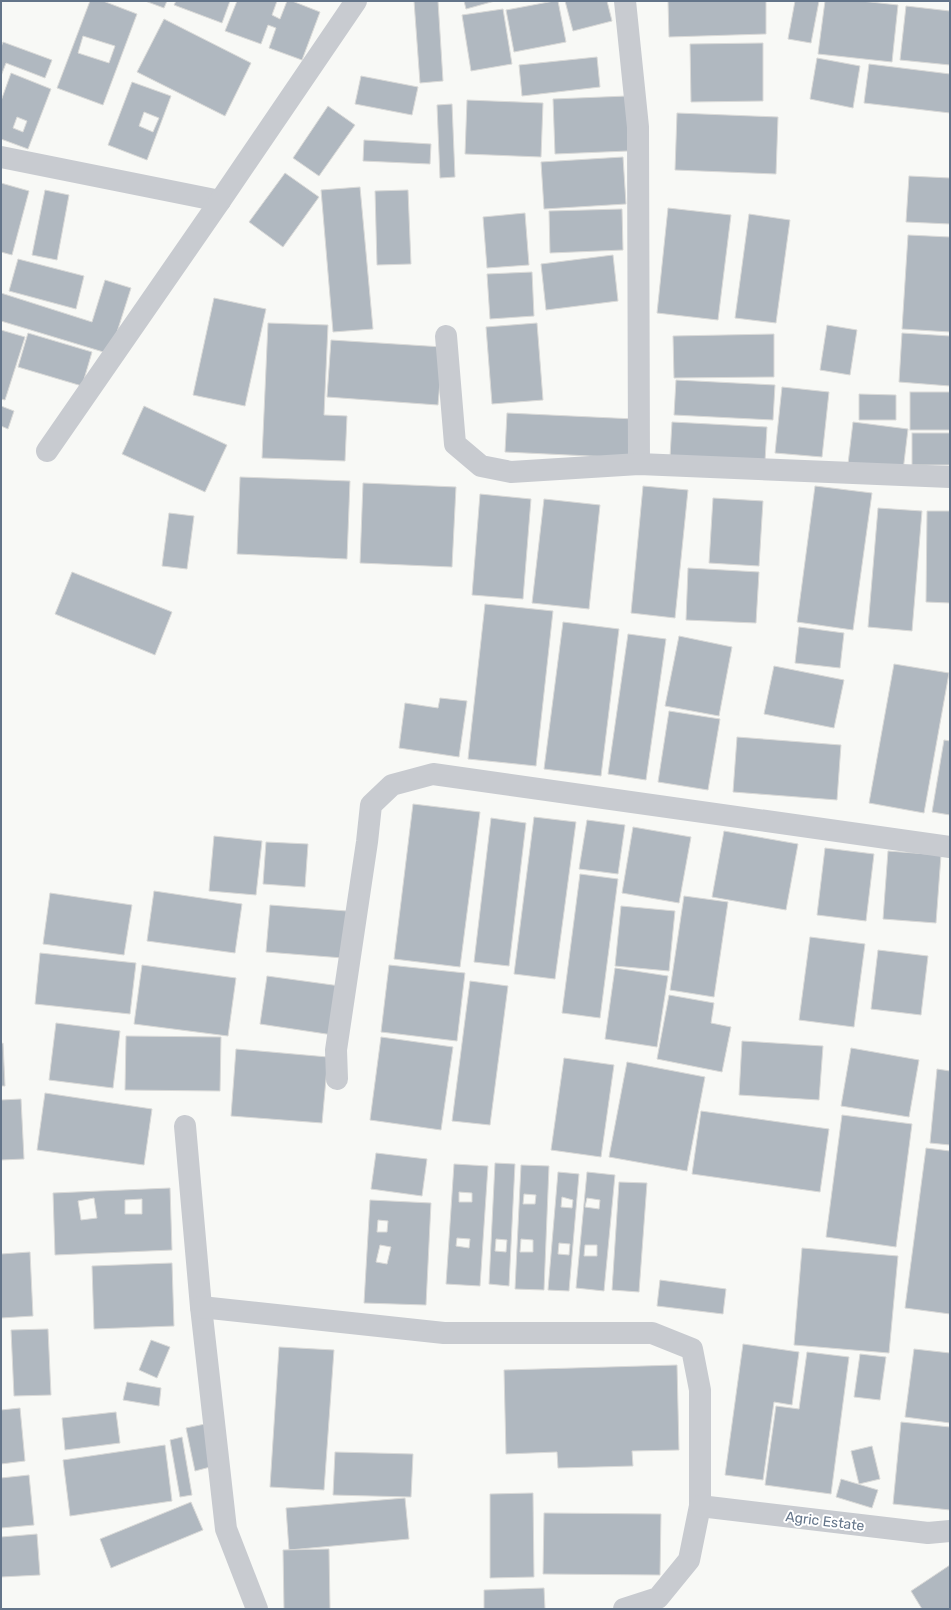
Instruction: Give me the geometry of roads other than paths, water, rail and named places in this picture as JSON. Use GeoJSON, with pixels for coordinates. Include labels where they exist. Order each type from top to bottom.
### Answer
{"type":"FeatureCollection","features":[{"type":"Feature","properties":{"kind":"street"},"geometry":{"type":"LineString","coordinates":[[47,450],[220,201],[356,1]]}},
{"type":"Feature","properties":{"kind":"street"},"geometry":{"type":"LineString","coordinates":[[625,1],[638,127],[639,464]]}},
{"type":"Feature","properties":{"kind":"street"},"geometry":{"type":"LineString","coordinates":[[1,157],[220,201]]}},
{"type":"Feature","properties":{"kind":"street"},"geometry":{"type":"LineString","coordinates":[[446,336],[455,444],[481,466],[511,472],[639,464],[950,477]]}},
{"type":"Feature","properties":{"kind":"street"},"geometry":{"type":"LineString","coordinates":[[336,1079],[336,1050],[367,842],[370,805],[392,784],[433,774],[950,847]]}},
{"type":"Feature","properties":{"kind":"street"},"geometry":{"type":"LineString","coordinates":[[185,1126],[201,1306],[226,1529],[257,1609]]}},
{"type":"Feature","properties":{"kind":"street"},"geometry":{"type":"LineString","coordinates":[[201,1306],[444,1333],[652,1333],[692,1349],[700,1390],[700,1506],[689,1560],[658,1598],[624,1609]]}},
{"type":"Feature","properties":{"kind":"street","name":"Agric Estate"},"geometry":{"type":"LineString","coordinates":[[700,1506],[928,1533],[950,1531]]}}]}
